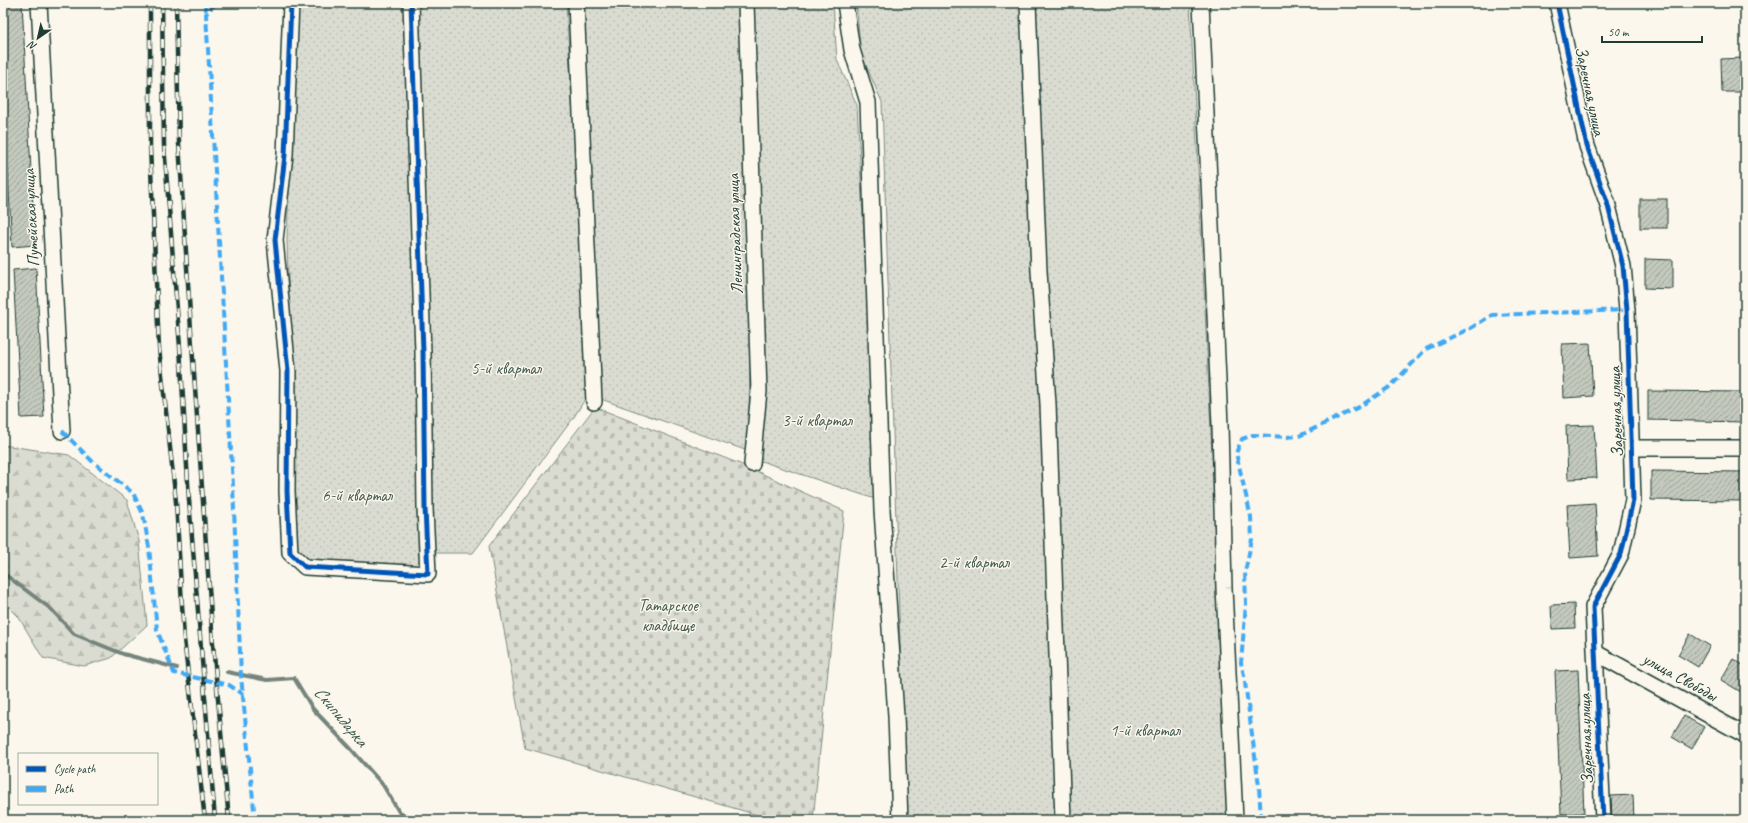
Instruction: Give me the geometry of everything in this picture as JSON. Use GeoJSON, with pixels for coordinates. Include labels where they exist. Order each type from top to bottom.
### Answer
{"type":"FeatureCollection","features":[{"type":"Feature","properties":{"kind":"street","name":"Путейская улица"},"geometry":{"type":"LineString","coordinates":[[39,3],[62,431]]}},
{"type":"Feature","properties":{"kind":"street"},"geometry":{"type":"LineString","coordinates":[[291,3],[285,155],[275,240],[288,371],[288,491],[290,553],[305,568],[428,574],[424,508],[423,352],[410,3]]}},
{"type":"Feature","properties":{"kind":"street"},"geometry":{"type":"LineString","coordinates":[[576,3],[594,402]]}},
{"type":"Feature","properties":{"kind":"street","name":"Ленинградская улица"},"geometry":{"type":"LineString","coordinates":[[746,3],[759,391],[752,464]]}},
{"type":"Feature","properties":{"kind":"street"},"geometry":{"type":"LineString","coordinates":[[845,3],[852,50],[868,102],[882,510],[896,716],[900,820]]}},
{"type":"Feature","properties":{"kind":"street"},"geometry":{"type":"LineString","coordinates":[[1028,3],[1039,271],[1048,404],[1063,820]]}},
{"type":"Feature","properties":{"kind":"street"},"geometry":{"type":"LineString","coordinates":[[1200,3],[1220,417],[1224,588],[1235,820]]}},
{"type":"Feature","properties":{"kind":"street","name":"Заречная улица"},"geometry":{"type":"LineString","coordinates":[[1556,3],[1587,146],[1607,202],[1623,266],[1627,310],[1633,500],[1621,554],[1593,607],[1603,820]]}},
{"type":"Feature","properties":{"kind":"street"},"geometry":{"type":"LineString","coordinates":[[1632,448],[1745,448]]}},
{"type":"Feature","properties":{"kind":"street","name":"улица Свободы"},"geometry":{"type":"LineString","coordinates":[[1596,653],[1745,735]]}},
{"type":"Feature","properties":{"kind":"green space","name":"6-й квартал"},"geometry":{"type":"Polygon","coordinates":[[[295,3],[406,3],[422,568],[311,563],[295,549],[287,240],[295,3]]]}},
{"type":"Feature","properties":{"kind":"green space","name":"5-й квартал"},"geometry":{"type":"Polygon","coordinates":[[[414,3],[566,3],[590,391],[574,417],[473,553],[430,553],[414,3]]]}},
{"type":"Feature","properties":{"kind":"green space"},"geometry":{"type":"Polygon","coordinates":[[[580,3],[741,3],[750,372],[748,451],[598,398],[580,3]]]}},
{"type":"Feature","properties":{"kind":"green space","name":"3-й квартал"},"geometry":{"type":"Polygon","coordinates":[[[752,3],[833,3],[837,60],[857,105],[878,500],[758,460],[752,3]]]}},
{"type":"Feature","properties":{"kind":"green space","name":"2-й квартал"},"geometry":{"type":"Polygon","coordinates":[[[856,3],[1020,3],[1050,560],[1058,820],[906,820],[882,102],[861,54],[856,3]]]}},
{"type":"Feature","properties":{"kind":"green space","name":"1-й квартал"},"geometry":{"type":"Polygon","coordinates":[[[1030,3],[1190,3],[1230,820],[1068,820],[1030,3]]]}},
{"type":"Feature","properties":{"kind":"green space","name":"Татарское кладбище"},"geometry":{"type":"Polygon","coordinates":[[[595,407],[745,466],[844,511],[813,820],[775,820],[525,748],[489,546],[595,407]]]}},
{"type":"Feature","properties":{"kind":"green space"},"geometry":{"type":"Polygon","coordinates":[[[3,445],[69,455],[127,500],[139,541],[147,625],[111,658],[84,666],[43,658],[18,616],[3,601],[3,445]]]}},
{"type":"Feature","properties":{"kind":"building"},"geometry":{"type":"Polygon","coordinates":[[[3,3],[22,3],[35,245],[12,247],[4,99],[3,3]]]}},
{"type":"Feature","properties":{"kind":"building"},"geometry":{"type":"Polygon","coordinates":[[[1742,58],[1744,92],[1722,92],[1721,59],[1742,58]]]}},
{"type":"Feature","properties":{"kind":"building"},"geometry":{"type":"Polygon","coordinates":[[[1640,199],[1667,199],[1667,228],[1640,228],[1640,199]]]}},
{"type":"Feature","properties":{"kind":"building"},"geometry":{"type":"Polygon","coordinates":[[[1645,259],[1673,260],[1673,289],[1645,288],[1645,259]]]}},
{"type":"Feature","properties":{"kind":"building"},"geometry":{"type":"Polygon","coordinates":[[[36,268],[44,417],[21,418],[13,270],[36,268]]]}},
{"type":"Feature","properties":{"kind":"building"},"geometry":{"type":"Polygon","coordinates":[[[1590,343],[1593,396],[1564,398],[1562,344],[1590,343]]]}},
{"type":"Feature","properties":{"kind":"building"},"geometry":{"type":"Polygon","coordinates":[[[1648,391],[1745,392],[1745,422],[1648,420],[1648,391]]]}},
{"type":"Feature","properties":{"kind":"building"},"geometry":{"type":"Polygon","coordinates":[[[1594,425],[1597,478],[1568,479],[1566,426],[1594,425]]]}},
{"type":"Feature","properties":{"kind":"building"},"geometry":{"type":"Polygon","coordinates":[[[1651,471],[1745,472],[1745,501],[1651,500],[1651,471]]]}},
{"type":"Feature","properties":{"kind":"building"},"geometry":{"type":"Polygon","coordinates":[[[1595,503],[1598,556],[1570,558],[1567,505],[1595,503]]]}},
{"type":"Feature","properties":{"kind":"building"},"geometry":{"type":"Polygon","coordinates":[[[1574,604],[1575,628],[1552,629],[1551,605],[1574,604]]]}},
{"type":"Feature","properties":{"kind":"building"},"geometry":{"type":"Polygon","coordinates":[[[1690,634],[1710,646],[1698,667],[1678,655],[1690,634]]]}},
{"type":"Feature","properties":{"kind":"building"},"geometry":{"type":"Polygon","coordinates":[[[1733,659],[1745,666],[1745,684],[1741,692],[1721,680],[1733,659]]]}},
{"type":"Feature","properties":{"kind":"building"},"geometry":{"type":"Polygon","coordinates":[[[1578,670],[1584,813],[1561,814],[1555,671],[1578,670]]]}},
{"type":"Feature","properties":{"kind":"building"},"geometry":{"type":"Polygon","coordinates":[[[1684,716],[1704,727],[1692,749],[1672,737],[1684,716]]]}},
{"type":"Feature","properties":{"kind":"building"},"geometry":{"type":"Polygon","coordinates":[[[1633,795],[1634,820],[1612,820],[1611,796],[1633,795]]]}},
{"type":"Feature","properties":{"kind":"waterway","name":"Скипидарка"},"geometry":{"type":"LineString","coordinates":[[3,573],[51,609],[74,634],[123,654],[177,668]]}},
{"type":"Feature","properties":{"kind":"waterway","name":"Скипидарка"},"geometry":{"type":"LineString","coordinates":[[227,672],[267,680],[294,678],[313,709],[383,785],[399,812],[413,820]]}},
{"type":"Feature","properties":{"kind":"railway"},"geometry":{"type":"LineString","coordinates":[[150,3],[150,147],[159,348],[176,502],[184,639],[205,820]]}},
{"type":"Feature","properties":{"kind":"railway"},"geometry":{"type":"LineString","coordinates":[[162,3],[164,145],[180,347],[189,500],[215,820]]}},
{"type":"Feature","properties":{"kind":"railway"},"geometry":{"type":"LineString","coordinates":[[176,3],[179,143],[192,345],[213,644],[229,820]]}},
{"type":"Feature","properties":{"kind":"marked path"},"geometry":{"type":"LineString","coordinates":[[205,3],[206,14]]}},
{"type":"Feature","properties":{"kind":"marked path"},"geometry":{"type":"LineString","coordinates":[[216,3],[206,14],[233,486],[241,676],[255,820]]}},
{"type":"Feature","properties":{"kind":"marked path"},"geometry":{"type":"LineString","coordinates":[[1261,820],[1259,786],[1244,675],[1241,663],[1246,604],[1245,572],[1252,539],[1251,517],[1236,453],[1242,439],[1253,435],[1287,437],[1299,436],[1359,407],[1391,386],[1426,349],[1471,328],[1492,315],[1627,310]]}},
{"type":"Feature","properties":{"kind":"marked path"},"geometry":{"type":"LineString","coordinates":[[62,431],[92,461],[133,493],[143,514],[149,547],[157,630],[174,673],[229,685],[243,694]]}},
{"type":"Feature","properties":{"kind":"cycle path"},"geometry":{"type":"LineString","coordinates":[[291,3],[285,155],[275,240],[288,371],[287,491],[290,553],[305,567],[428,574],[425,508],[423,352],[411,3]]}},
{"type":"Feature","properties":{"kind":"cycle path"},"geometry":{"type":"LineString","coordinates":[[1557,3],[1587,146],[1607,202],[1623,266],[1627,310],[1633,500],[1621,554],[1593,607],[1603,820]]}}]}
